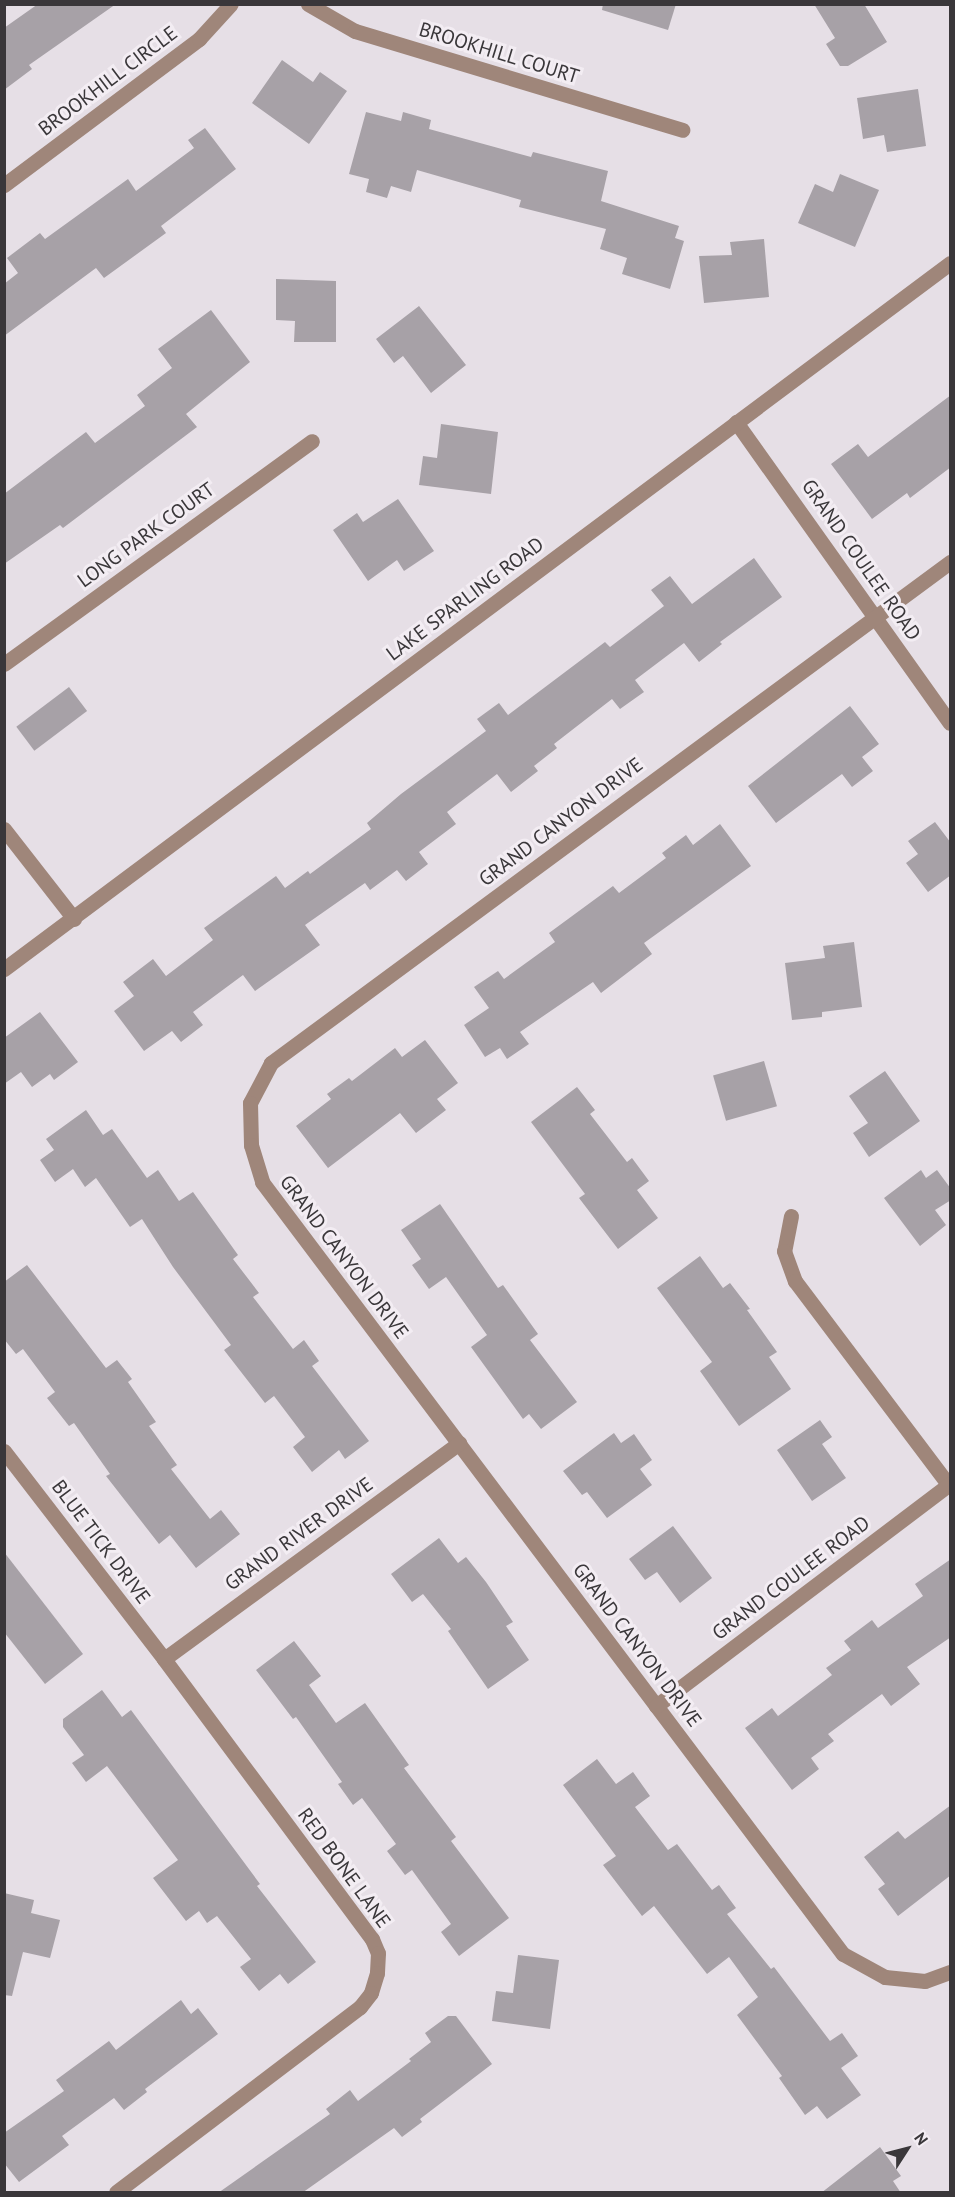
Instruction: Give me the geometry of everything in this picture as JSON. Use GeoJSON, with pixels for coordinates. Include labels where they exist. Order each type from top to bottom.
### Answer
{"type":"FeatureCollection","features":[{"type":"Feature","properties":{"kind":"street","name":"BROOKHILL CIRCLE"},"geometry":{"type":"LineString","coordinates":[[4,185],[199,39],[231,4]]}},
{"type":"Feature","properties":{"kind":"street","name":"BROOKHILL COURT"},"geometry":{"type":"LineString","coordinates":[[308,4],[355,31],[682,130]]}},
{"type":"Feature","properties":{"kind":"street","name":"LAKE SPARLING ROAD"},"geometry":{"type":"LineString","coordinates":[[4,969],[951,263]]}},
{"type":"Feature","properties":{"kind":"street","name":"GRAND COULEE ROAD"},"geometry":{"type":"LineString","coordinates":[[736,422],[951,723]]}},
{"type":"Feature","properties":{"kind":"street","name":"LONG PARK COURT"},"geometry":{"type":"LineString","coordinates":[[4,664],[312,441]]}},
{"type":"Feature","properties":{"kind":"street","name":"GRAND CANYON DRIVE"},"geometry":{"type":"LineString","coordinates":[[951,562],[271,1063],[250,1104],[251,1145],[262,1182],[843,1954],[885,1977],[925,1981],[951,1972]]}},
{"type":"Feature","properties":{"kind":"street"},"geometry":{"type":"LineString","coordinates":[[4,829],[74,919]]}},
{"type":"Feature","properties":{"kind":"street"},"geometry":{"type":"LineString","coordinates":[[791,1216],[784,1251],[795,1281],[950,1485]]}},
{"type":"Feature","properties":{"kind":"street","name":"GRAND RIVER DRIVE"},"geometry":{"type":"LineString","coordinates":[[164,1659],[459,1443]]}},
{"type":"Feature","properties":{"kind":"street","name":"BLUE TICK DRIVE"},"geometry":{"type":"LineString","coordinates":[[4,1451],[164,1659]]}},
{"type":"Feature","properties":{"kind":"street","name":"GRAND COULEE ROAD"},"geometry":{"type":"LineString","coordinates":[[656,1706],[950,1485]]}},
{"type":"Feature","properties":{"kind":"street","name":"RED BONE LANE"},"geometry":{"type":"LineString","coordinates":[[116,2193],[360,2007],[371,1994],[377,1973],[378,1953],[372,1939],[164,1659]]}},
{"type":"Feature","properties":{"kind":"building"},"geometry":{"type":"Polygon","coordinates":[[[38,4],[116,4],[29,65],[32,69],[4,90],[4,28],[38,4]]]}},
{"type":"Feature","properties":{"kind":"building"},"geometry":{"type":"Polygon","coordinates":[[[603,4],[676,4],[668,30],[602,10],[603,4]]]}},
{"type":"Feature","properties":{"kind":"building"},"geometry":{"type":"Polygon","coordinates":[[[814,4],[864,4],[887,42],[848,66],[840,66],[826,44],[835,38],[814,4]]]}},
{"type":"Feature","properties":{"kind":"building"},"geometry":{"type":"Polygon","coordinates":[[[282,60],[313,82],[320,72],[347,91],[309,144],[252,103],[282,60]]]}},
{"type":"Feature","properties":{"kind":"building"},"geometry":{"type":"Polygon","coordinates":[[[918,89],[926,146],[887,152],[884,135],[863,139],[857,98],[918,89]]]}},
{"type":"Feature","properties":{"kind":"building"},"geometry":{"type":"Polygon","coordinates":[[[366,112],[401,121],[403,112],[431,120],[429,129],[531,157],[533,152],[608,171],[601,201],[679,226],[675,238],[684,241],[670,289],[622,274],[627,258],[600,249],[606,229],[519,207],[521,200],[417,170],[411,192],[391,186],[387,198],[366,192],[369,179],[349,174],[366,112]]]}},
{"type":"Feature","properties":{"kind":"building"},"geometry":{"type":"Polygon","coordinates":[[[205,128],[236,169],[161,226],[166,233],[104,278],[96,268],[4,336],[4,284],[18,273],[7,258],[40,233],[45,239],[128,179],[136,191],[194,148],[188,140],[205,128]]]}},
{"type":"Feature","properties":{"kind":"building"},"geometry":{"type":"Polygon","coordinates":[[[840,174],[879,190],[855,247],[798,223],[815,184],[833,192],[840,174]]]}},
{"type":"Feature","properties":{"kind":"building"},"geometry":{"type":"Polygon","coordinates":[[[764,239],[769,297],[704,303],[699,256],[732,255],[730,242],[764,239]]]}},
{"type":"Feature","properties":{"kind":"building"},"geometry":{"type":"Polygon","coordinates":[[[276,279],[336,281],[336,342],[294,342],[295,321],[276,320],[276,279]]]}},
{"type":"Feature","properties":{"kind":"building"},"geometry":{"type":"Polygon","coordinates":[[[419,306],[466,365],[431,393],[403,356],[394,363],[376,339],[419,306]]]}},
{"type":"Feature","properties":{"kind":"building"},"geometry":{"type":"Polygon","coordinates":[[[211,310],[250,362],[186,414],[197,427],[63,528],[60,525],[4,564],[4,494],[86,432],[95,443],[145,406],[137,395],[172,368],[158,349],[211,310]]]}},
{"type":"Feature","properties":{"kind":"building"},"geometry":{"type":"Polygon","coordinates":[[[951,395],[951,467],[910,498],[907,493],[872,519],[831,464],[858,444],[868,457],[951,395]]]}},
{"type":"Feature","properties":{"kind":"building"},"geometry":{"type":"Polygon","coordinates":[[[441,424],[498,432],[491,494],[419,485],[423,456],[437,458],[441,424]]]}},
{"type":"Feature","properties":{"kind":"building"},"geometry":{"type":"Polygon","coordinates":[[[398,499],[434,551],[404,571],[397,560],[368,581],[333,530],[357,513],[363,522],[398,499]]]}},
{"type":"Feature","properties":{"kind":"building"},"geometry":{"type":"Polygon","coordinates":[[[754,558],[782,597],[720,642],[722,644],[699,662],[684,643],[635,680],[644,692],[620,709],[612,699],[554,744],[557,748],[534,766],[538,771],[511,792],[497,774],[447,812],[456,824],[419,852],[428,864],[406,881],[397,870],[370,890],[365,883],[305,925],[320,945],[255,991],[243,975],[193,1012],[203,1025],[181,1042],[172,1031],[144,1051],[114,1011],[134,996],[123,982],[153,959],[166,976],[213,940],[204,928],[276,876],[285,888],[308,871],[310,874],[371,829],[367,823],[401,794],[486,731],[477,719],[499,703],[508,715],[605,642],[610,647],[664,606],[651,590],[670,576],[692,604],[754,558]]]}},
{"type":"Feature","properties":{"kind":"building"},"geometry":{"type":"Polygon","coordinates":[[[69,687],[87,711],[34,751],[16,727],[69,687]]]}},
{"type":"Feature","properties":{"kind":"building"},"geometry":{"type":"Polygon","coordinates":[[[850,706],[879,744],[862,757],[873,771],[852,787],[842,774],[776,823],[748,786],[850,706]]]}},
{"type":"Feature","properties":{"kind":"building"},"geometry":{"type":"Polygon","coordinates":[[[935,822],[951,843],[951,875],[928,892],[906,863],[918,854],[908,841],[935,822]]]}},
{"type":"Feature","properties":{"kind":"building"},"geometry":{"type":"Polygon","coordinates":[[[720,824],[751,866],[644,943],[652,954],[601,993],[593,982],[520,1032],[529,1044],[507,1059],[500,1048],[485,1057],[464,1025],[489,1008],[474,987],[498,971],[504,979],[555,942],[549,933],[613,886],[619,893],[666,858],[662,853],[686,835],[693,845],[720,824]]]}},
{"type":"Feature","properties":{"kind":"building"},"geometry":{"type":"Polygon","coordinates":[[[854,942],[862,1007],[822,1012],[822,1017],[792,1020],[785,963],[825,958],[823,946],[854,942]]]}},
{"type":"Feature","properties":{"kind":"building"},"geometry":{"type":"Polygon","coordinates":[[[40,1012],[78,1062],[54,1080],[50,1074],[32,1087],[21,1072],[4,1084],[4,1038],[40,1012]]]}},
{"type":"Feature","properties":{"kind":"building"},"geometry":{"type":"Polygon","coordinates":[[[425,1040],[458,1083],[437,1099],[446,1110],[416,1133],[400,1113],[328,1168],[296,1126],[331,1099],[327,1094],[349,1078],[352,1081],[395,1048],[402,1057],[425,1040]]]}},
{"type":"Feature","properties":{"kind":"building"},"geometry":{"type":"Polygon","coordinates":[[[764,1061],[777,1106],[726,1121],[713,1076],[764,1061]]]}},
{"type":"Feature","properties":{"kind":"building"},"geometry":{"type":"Polygon","coordinates":[[[885,1071],[920,1121],[869,1157],[853,1133],[868,1123],[849,1096],[885,1071]]]}},
{"type":"Feature","properties":{"kind":"building"},"geometry":{"type":"Polygon","coordinates":[[[577,1087],[595,1110],[590,1114],[627,1162],[632,1158],[649,1181],[637,1190],[658,1218],[618,1249],[579,1198],[585,1194],[531,1122],[577,1087]]]}},
{"type":"Feature","properties":{"kind":"building"},"geometry":{"type":"Polygon","coordinates":[[[86,1110],[103,1135],[112,1129],[147,1178],[158,1170],[179,1201],[193,1192],[238,1255],[233,1259],[259,1293],[253,1297],[293,1349],[304,1340],[319,1361],[312,1366],[369,1441],[345,1459],[339,1450],[312,1472],[293,1447],[305,1437],[274,1396],[265,1403],[224,1350],[231,1345],[173,1267],[142,1219],[130,1227],[96,1178],[85,1187],[73,1169],[55,1182],[40,1160],[54,1150],[46,1139],[86,1110]]]}},
{"type":"Feature","properties":{"kind":"building"},"geometry":{"type":"Polygon","coordinates":[[[921,1170],[926,1178],[937,1170],[951,1189],[951,1200],[935,1210],[946,1225],[920,1246],[884,1198],[921,1170]]]}},
{"type":"Feature","properties":{"kind":"building"},"geometry":{"type":"Polygon","coordinates":[[[440,1204],[498,1288],[503,1285],[538,1334],[530,1340],[577,1402],[541,1429],[529,1414],[523,1419],[471,1347],[487,1335],[446,1277],[429,1289],[412,1265],[421,1259],[401,1230],[440,1204]]]}},
{"type":"Feature","properties":{"kind":"building"},"geometry":{"type":"Polygon","coordinates":[[[700,1256],[723,1288],[730,1283],[750,1309],[747,1310],[777,1352],[769,1357],[791,1389],[739,1426],[700,1371],[712,1362],[657,1288],[700,1256]]]}},
{"type":"Feature","properties":{"kind":"building"},"geometry":{"type":"Polygon","coordinates":[[[27,1265],[106,1368],[117,1360],[132,1379],[128,1382],[156,1422],[149,1426],[177,1465],[171,1469],[210,1519],[221,1510],[240,1534],[196,1568],[170,1535],[159,1544],[106,1476],[110,1474],[74,1423],[69,1426],[47,1398],[55,1392],[23,1349],[16,1354],[4,1339],[4,1282],[27,1265]]]}},
{"type":"Feature","properties":{"kind":"building"},"geometry":{"type":"Polygon","coordinates":[[[820,1420],[832,1437],[822,1444],[846,1478],[812,1501],[777,1450],[820,1420]]]}},
{"type":"Feature","properties":{"kind":"building"},"geometry":{"type":"Polygon","coordinates":[[[614,1433],[621,1443],[634,1434],[652,1460],[640,1469],[652,1485],[607,1518],[587,1492],[582,1495],[563,1471],[614,1433]]]}},
{"type":"Feature","properties":{"kind":"building"},"geometry":{"type":"Polygon","coordinates":[[[673,1526],[712,1578],[680,1603],[657,1572],[645,1580],[629,1559],[673,1526]]]}},
{"type":"Feature","properties":{"kind":"building"},"geometry":{"type":"Polygon","coordinates":[[[439,1538],[458,1563],[466,1557],[486,1582],[513,1622],[506,1626],[529,1660],[488,1689],[448,1631],[451,1629],[423,1594],[412,1602],[391,1574],[439,1538]]]}},
{"type":"Feature","properties":{"kind":"building"},"geometry":{"type":"Polygon","coordinates":[[[4,1552],[83,1654],[45,1684],[4,1632],[4,1552]]]}},
{"type":"Feature","properties":{"kind":"building"},"geometry":{"type":"Polygon","coordinates":[[[951,1559],[951,1637],[907,1667],[920,1684],[891,1706],[882,1694],[828,1734],[834,1741],[811,1758],[819,1769],[792,1790],[745,1728],[772,1708],[778,1716],[832,1675],[826,1668],[851,1650],[844,1641],[872,1620],[878,1628],[923,1596],[915,1584],[951,1559]]]}},
{"type":"Feature","properties":{"kind":"building"},"geometry":{"type":"Polygon","coordinates":[[[294,1641],[321,1676],[309,1685],[336,1723],[365,1703],[409,1765],[404,1768],[456,1837],[451,1841],[509,1918],[459,1956],[441,1932],[451,1924],[412,1870],[405,1875],[387,1851],[396,1844],[362,1798],[353,1805],[338,1784],[342,1782],[296,1717],[293,1719],[256,1670],[294,1641]]]}},
{"type":"Feature","properties":{"kind":"building"},"geometry":{"type":"Polygon","coordinates":[[[102,1690],[122,1717],[131,1710],[260,1884],[257,1886],[316,1962],[288,1984],[280,1974],[259,1991],[240,1967],[251,1959],[217,1916],[207,1923],[199,1911],[186,1921],[153,1878],[178,1860],[107,1766],[86,1782],[72,1763],[84,1755],[63,1727],[63,1719],[102,1690]]]}},
{"type":"Feature","properties":{"kind":"building"},"geometry":{"type":"Polygon","coordinates":[[[597,1759],[616,1784],[633,1772],[650,1796],[635,1807],[668,1850],[677,1844],[712,1890],[719,1885],[736,1908],[727,1914],[771,1969],[774,1967],[830,2041],[842,2033],[858,2056],[841,2068],[861,2095],[827,2119],[817,2106],[805,2115],[779,2078],[782,2076],[737,2015],[758,1997],[729,1957],[707,1974],[654,1906],[642,1916],[603,1865],[616,1856],[563,1785],[597,1759]]]}},
{"type":"Feature","properties":{"kind":"building"},"geometry":{"type":"Polygon","coordinates":[[[951,1805],[951,1875],[898,1916],[878,1889],[885,1884],[864,1857],[898,1831],[905,1839],[951,1805]]]}},
{"type":"Feature","properties":{"kind":"building"},"geometry":{"type":"Polygon","coordinates":[[[4,1893],[34,1900],[31,1913],[60,1920],[50,1958],[23,1952],[12,1996],[4,1995],[4,1893]]]}},
{"type":"Feature","properties":{"kind":"building"},"geometry":{"type":"Polygon","coordinates":[[[518,1955],[559,1960],[550,2029],[492,2021],[496,1991],[513,1993],[518,1955]]]}},
{"type":"Feature","properties":{"kind":"building"},"geometry":{"type":"Polygon","coordinates":[[[181,2000],[191,2014],[198,2008],[218,2034],[145,2089],[147,2092],[124,2110],[114,2098],[62,2136],[69,2145],[19,2182],[4,2163],[4,2133],[64,2091],[56,2080],[109,2041],[116,2050],[181,2000]]]}},
{"type":"Feature","properties":{"kind":"building"},"geometry":{"type":"Polygon","coordinates":[[[448,2016],[456,2016],[492,2064],[420,2119],[422,2122],[402,2137],[394,2128],[302,2193],[218,2193],[330,2114],[326,2109],[350,2090],[358,2101],[411,2061],[409,2059],[431,2042],[425,2033],[448,2016]]]}},
{"type":"Feature","properties":{"kind":"building"},"geometry":{"type":"Polygon","coordinates":[[[880,2147],[901,2176],[893,2181],[901,2193],[821,2193],[880,2147]]]}}]}
